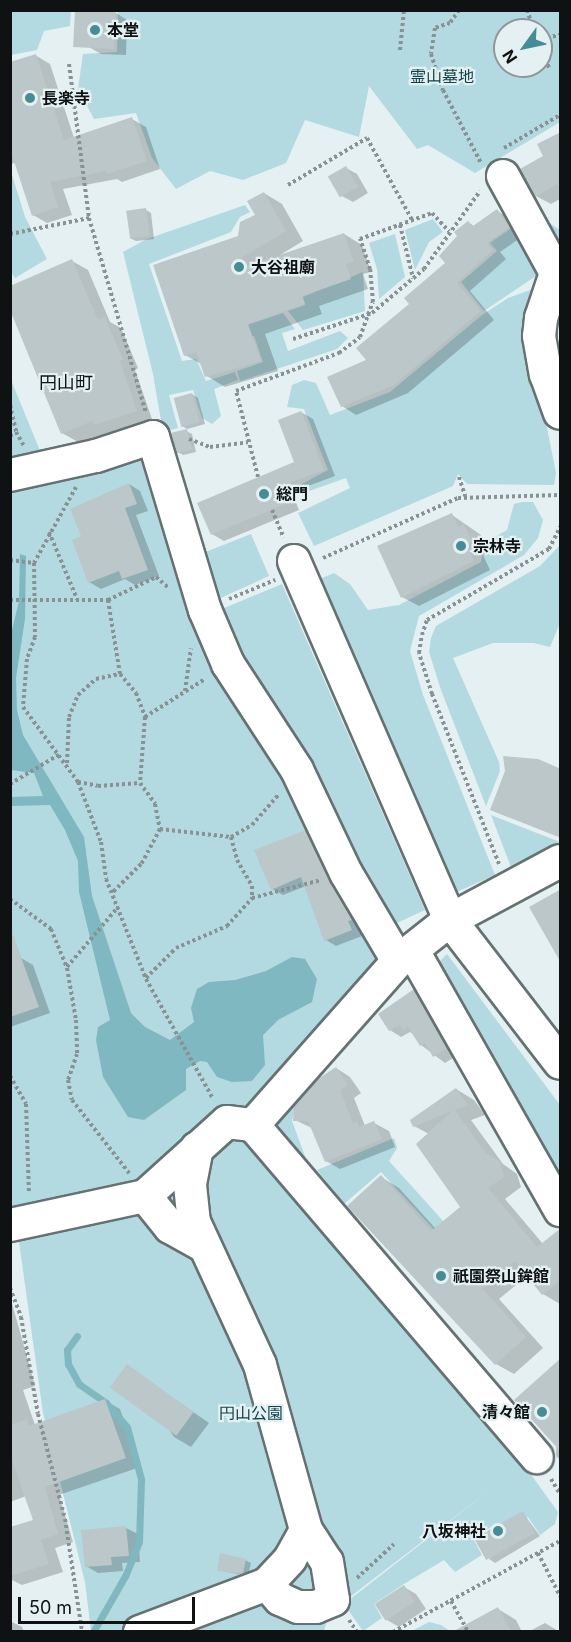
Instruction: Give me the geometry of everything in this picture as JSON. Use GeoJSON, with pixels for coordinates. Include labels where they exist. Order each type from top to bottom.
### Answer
{"type":"FeatureCollection","features":[{"type":"Feature","properties":{"kind":"street"},"geometry":{"type":"LineString","coordinates":[[493,162],[556,273],[541,318],[539,336],[546,374],[561,414]]}},
{"type":"Feature","properties":{"kind":"street"},"geometry":{"type":"LineString","coordinates":[[24,472],[153,437],[205,610],[228,664],[297,770],[346,873],[405,956],[561,1210]]}},
{"type":"Feature","properties":{"kind":"street"},"geometry":{"type":"LineString","coordinates":[[296,565],[450,920],[561,1063]]}},
{"type":"Feature","properties":{"kind":"street"},"geometry":{"type":"LineString","coordinates":[[20,1223],[145,1196],[197,1148],[240,1124],[405,956],[450,920],[561,861]]}},
{"type":"Feature","properties":{"kind":"street"},"geometry":{"type":"LineString","coordinates":[[240,1124],[537,1457]]}},
{"type":"Feature","properties":{"kind":"street"},"geometry":{"type":"LineString","coordinates":[[197,1148],[190,1197],[203,1245],[245,1328],[260,1365],[306,1530],[327,1562],[333,1600],[316,1607],[298,1607],[280,1599],[267,1584]]}},
{"type":"Feature","properties":{"kind":"street"},"geometry":{"type":"LineString","coordinates":[[145,1196],[170,1227],[203,1245]]}},
{"type":"Feature","properties":{"kind":"street"},"geometry":{"type":"LineString","coordinates":[[140,1632],[267,1584],[290,1559],[306,1530]]}},
{"type":"Feature","properties":{"kind":"path"},"geometry":{"type":"LineString","coordinates":[[400,50],[404,10]]}},
{"type":"Feature","properties":{"kind":"path"},"geometry":{"type":"LineString","coordinates":[[459,10],[450,23],[435,28],[431,54],[443,90],[477,156]]}},
{"type":"Feature","properties":{"kind":"path"},"geometry":{"type":"LineString","coordinates":[[69,64],[89,218],[153,437]]}},
{"type":"Feature","properties":{"kind":"path"},"geometry":{"type":"LineString","coordinates":[[293,339],[372,313],[413,279],[484,187],[493,162],[561,116]]}},
{"type":"Feature","properties":{"kind":"path"},"geometry":{"type":"LineString","coordinates":[[288,185],[367,138],[412,220]]}},
{"type":"Feature","properties":{"kind":"path"},"geometry":{"type":"LineString","coordinates":[[258,477],[236,392],[339,354],[360,337],[372,313],[372,280],[360,239],[432,213],[449,231]]}},
{"type":"Feature","properties":{"kind":"path"},"geometry":{"type":"LineString","coordinates":[[10,234],[89,218]]}},
{"type":"Feature","properties":{"kind":"path"},"geometry":{"type":"LineString","coordinates":[[400,225],[413,279]]}},
{"type":"Feature","properties":{"kind":"path"},"geometry":{"type":"LineString","coordinates":[[10,405],[24,472]]}},
{"type":"Feature","properties":{"kind":"path"},"geometry":{"type":"LineString","coordinates":[[10,436],[16,432]]}},
{"type":"Feature","properties":{"kind":"path"},"geometry":{"type":"LineString","coordinates":[[189,439],[210,447],[248,442]]}},
{"type":"Feature","properties":{"kind":"path"},"geometry":{"type":"LineString","coordinates":[[459,477],[465,496]]}},
{"type":"Feature","properties":{"kind":"path"},"geometry":{"type":"LineString","coordinates":[[78,485],[49,532],[34,563],[32,602],[35,637],[27,659],[23,707],[60,754],[78,782],[98,830],[101,864],[146,979],[193,1065],[240,1124]]}},
{"type":"Feature","properties":{"kind":"path"},"geometry":{"type":"LineString","coordinates":[[10,600],[32,602],[77,599],[108,600],[156,577],[192,605],[205,610],[296,565],[465,496],[561,495]]}},
{"type":"Feature","properties":{"kind":"path"},"geometry":{"type":"LineString","coordinates":[[508,889],[419,653],[427,620],[536,559],[549,549],[561,527]]}},
{"type":"Feature","properties":{"kind":"path"},"geometry":{"type":"LineString","coordinates":[[49,532],[77,599]]}},
{"type":"Feature","properties":{"kind":"path"},"geometry":{"type":"LineString","coordinates":[[10,560],[34,563]]}},
{"type":"Feature","properties":{"kind":"path"},"geometry":{"type":"LineString","coordinates":[[108,600],[120,674],[136,693],[145,717],[140,783],[155,804],[160,829],[141,864],[113,892]]}},
{"type":"Feature","properties":{"kind":"path"},"geometry":{"type":"LineString","coordinates":[[145,717],[228,664]]}},
{"type":"Feature","properties":{"kind":"path"},"geometry":{"type":"LineString","coordinates":[[67,764],[69,717],[78,695],[96,679],[120,674]]}},
{"type":"Feature","properties":{"kind":"path"},"geometry":{"type":"LineString","coordinates":[[10,784],[47,765],[60,754]]}},
{"type":"Feature","properties":{"kind":"path"},"geometry":{"type":"LineString","coordinates":[[160,829],[231,837],[252,825],[297,770]]}},
{"type":"Feature","properties":{"kind":"path"},"geometry":{"type":"LineString","coordinates":[[78,782],[98,786],[140,783]]}},
{"type":"Feature","properties":{"kind":"path"},"geometry":{"type":"LineString","coordinates":[[231,837],[237,860],[252,886],[252,898]]}},
{"type":"Feature","properties":{"kind":"path"},"geometry":{"type":"LineString","coordinates":[[146,979],[176,948],[227,926],[252,898],[346,873]]}},
{"type":"Feature","properties":{"kind":"path"},"geometry":{"type":"LineString","coordinates":[[10,898],[51,929],[67,968],[76,1020],[77,1054],[68,1080],[72,1100],[145,1196]]}},
{"type":"Feature","properties":{"kind":"path"},"geometry":{"type":"LineString","coordinates":[[67,968],[90,936],[118,907]]}},
{"type":"Feature","properties":{"kind":"path"},"geometry":{"type":"LineString","coordinates":[[10,1076],[26,1104],[20,1223]]}},
{"type":"Feature","properties":{"kind":"path"},"geometry":{"type":"LineString","coordinates":[[10,1288],[21,1317],[38,1414],[65,1519],[82,1632]]}},
{"type":"Feature","properties":{"kind":"path"},"geometry":{"type":"LineString","coordinates":[[393,1632],[561,1541]]}},
{"type":"Feature","properties":{"kind":"path"},"geometry":{"type":"LineString","coordinates":[[333,1600],[394,1544]]}},
{"type":"Feature","properties":{"kind":"path"},"geometry":{"type":"LineString","coordinates":[[538,1553],[561,1596]]}},
{"type":"Feature","properties":{"kind":"path"},"geometry":{"type":"LineString","coordinates":[[451,1600],[468,1632]]}},
{"type":"Feature","properties":{"kind":"green space"},"geometry":{"type":"Polygon","coordinates":[[[10,11],[71,11],[70,26],[44,31],[37,50],[11,55],[10,11]]]}},
{"type":"Feature","properties":{"kind":"green space","name":"霊山墓地"},"geometry":{"type":"Polygon","coordinates":[[[118,11],[560,11],[560,122],[475,173],[428,145],[417,149],[369,86],[359,137],[305,120],[286,163],[243,180],[210,171],[176,189],[152,158],[136,113],[94,119],[78,89],[83,54],[117,52],[118,11]]]}},
{"type":"Feature","properties":{"kind":"green space"},"geometry":{"type":"Polygon","coordinates":[[[10,168],[25,217],[47,259],[15,278],[10,271],[10,168]]]}},
{"type":"Feature","properties":{"kind":"green space"},"geometry":{"type":"Polygon","coordinates":[[[245,205],[250,212],[240,217],[231,232],[149,264],[182,361],[196,359],[206,381],[235,372],[238,380],[214,389],[221,416],[212,424],[202,418],[193,390],[169,395],[178,428],[163,432],[153,374],[123,252],[147,239],[245,205]]]}},
{"type":"Feature","properties":{"kind":"green space"},"geometry":{"type":"Polygon","coordinates":[[[542,218],[560,230],[560,271],[542,218]]]}},
{"type":"Feature","properties":{"kind":"green space"},"geometry":{"type":"Polygon","coordinates":[[[433,219],[443,232],[429,242],[415,270],[405,230],[433,219]]]}},
{"type":"Feature","properties":{"kind":"green space"},"geometry":{"type":"Polygon","coordinates":[[[517,224],[545,270],[484,311],[461,282],[497,251],[490,243],[517,224]]]}},
{"type":"Feature","properties":{"kind":"green space"},"geometry":{"type":"Polygon","coordinates":[[[395,234],[405,277],[379,299],[377,269],[369,243],[395,234]]]}},
{"type":"Feature","properties":{"kind":"green space"},"geometry":{"type":"Polygon","coordinates":[[[363,272],[365,311],[303,330],[288,311],[305,305],[303,297],[363,272]]]}},
{"type":"Feature","properties":{"kind":"green space"},"geometry":{"type":"Polygon","coordinates":[[[533,289],[536,292],[543,408],[556,473],[554,485],[467,484],[458,474],[453,486],[314,546],[298,513],[350,488],[346,478],[301,494],[298,486],[328,470],[304,409],[287,407],[292,385],[304,380],[316,383],[330,415],[390,392],[482,315],[508,298],[533,289]]]}},
{"type":"Feature","properties":{"kind":"green space"},"geometry":{"type":"Polygon","coordinates":[[[283,313],[295,329],[282,333],[288,351],[340,331],[348,338],[337,349],[240,381],[237,371],[263,362],[254,336],[242,339],[238,328],[283,313]]]}},
{"type":"Feature","properties":{"kind":"green space","name":"円山公園"},"geometry":{"type":"Polygon","coordinates":[[[11,380],[50,475],[163,441],[213,617],[410,976],[308,1072],[298,1093],[292,1121],[309,1167],[558,1512],[555,1524],[540,1535],[528,1517],[511,1529],[496,1524],[473,1538],[482,1555],[455,1572],[444,1560],[404,1584],[374,1604],[382,1618],[363,1631],[344,1604],[491,1489],[329,1613],[324,1631],[91,1631],[85,1582],[43,1413],[19,1242],[11,1233],[11,380]]]}},
{"type":"Feature","properties":{"kind":"green space"},"geometry":{"type":"Polygon","coordinates":[[[533,502],[543,520],[538,538],[524,555],[419,616],[410,651],[423,695],[495,875],[452,894],[315,581],[334,573],[350,584],[368,610],[399,605],[481,562],[483,544],[507,530],[514,504],[533,502]]]}},
{"type":"Feature","properties":{"kind":"green space"},"geometry":{"type":"Polygon","coordinates":[[[251,534],[269,576],[212,602],[198,555],[251,534]]]}},
{"type":"Feature","properties":{"kind":"green space"},"geometry":{"type":"Polygon","coordinates":[[[560,545],[560,623],[550,647],[534,643],[493,643],[453,658],[499,762],[500,771],[486,806],[441,690],[429,652],[431,638],[436,626],[540,566],[560,545]]]}},
{"type":"Feature","properties":{"kind":"green space"},"geometry":{"type":"Polygon","coordinates":[[[282,584],[425,910],[388,927],[215,612],[282,584]]]}},
{"type":"Feature","properties":{"kind":"green space"},"geometry":{"type":"Polygon","coordinates":[[[491,815],[560,842],[560,844],[511,867],[491,815]]]}},
{"type":"Feature","properties":{"kind":"green space"},"geometry":{"type":"Polygon","coordinates":[[[447,954],[560,1105],[560,1174],[445,978],[440,961],[447,954]]]}},
{"type":"Feature","properties":{"kind":"green space"},"geometry":{"type":"Polygon","coordinates":[[[394,1138],[397,1148],[389,1161],[453,1232],[438,1234],[381,1172],[344,1204],[317,1170],[394,1138]]]}},
{"type":"Feature","properties":{"kind":"green space"},"geometry":{"type":"Polygon","coordinates":[[[429,1622],[441,1625],[450,1631],[412,1631],[429,1622]]]}},
{"type":"Feature","properties":{"kind":"shaded area"},"geometry":{"type":"Polygon","coordinates":[[[20,554],[26,556],[25,619],[16,678],[17,710],[23,735],[84,837],[92,896],[131,1013],[145,1027],[170,1040],[194,1022],[191,1008],[197,989],[209,982],[235,980],[266,971],[292,957],[305,959],[317,979],[312,1002],[278,1020],[263,1035],[265,1065],[252,1081],[232,1082],[217,1077],[207,1062],[200,1061],[186,1069],[186,1090],[144,1120],[128,1117],[103,1077],[96,1040],[98,1027],[110,1020],[79,892],[78,861],[65,830],[50,805],[11,806],[11,797],[43,796],[34,773],[11,770],[11,634],[19,601],[20,554]]]}},
{"type":"Feature","properties":{"kind":"building","name":"本堂"},"geometry":{"type":"Polygon","coordinates":[[[75,10],[116,12],[114,49],[73,47],[75,10]]]}},
{"type":"Feature","properties":{"kind":"building"},"geometry":{"type":"Polygon","coordinates":[[[36,54],[64,140],[132,117],[147,161],[107,174],[106,171],[50,182],[58,207],[32,216],[10,149],[10,62],[36,54]]]}},
{"type":"Feature","properties":{"kind":"building"},"geometry":{"type":"Polygon","coordinates":[[[561,132],[561,192],[557,184],[535,197],[520,169],[543,156],[537,144],[561,132]]]}},
{"type":"Feature","properties":{"kind":"building"},"geometry":{"type":"Polygon","coordinates":[[[346,166],[358,187],[340,197],[328,176],[346,166]]]}},
{"type":"Feature","properties":{"kind":"building"},"geometry":{"type":"Polygon","coordinates":[[[264,192],[286,231],[238,260],[242,268],[344,233],[354,262],[346,264],[351,279],[302,296],[305,304],[248,324],[261,361],[205,377],[196,352],[184,356],[153,265],[238,236],[240,222],[255,215],[247,201],[264,192]]]}},
{"type":"Feature","properties":{"kind":"building"},"geometry":{"type":"Polygon","coordinates":[[[146,208],[150,236],[130,239],[126,211],[146,208]]]}},
{"type":"Feature","properties":{"kind":"building"},"geometry":{"type":"Polygon","coordinates":[[[497,209],[510,227],[487,243],[493,250],[457,283],[481,311],[394,385],[341,407],[327,377],[366,360],[356,348],[409,304],[404,298],[445,263],[439,256],[457,236],[454,232],[468,221],[473,226],[497,209]]]}},
{"type":"Feature","properties":{"kind":"building"},"geometry":{"type":"Polygon","coordinates":[[[72,259],[98,320],[105,317],[123,360],[120,361],[137,411],[94,425],[92,421],[61,434],[10,310],[10,286],[72,259]]]}},
{"type":"Feature","properties":{"kind":"building"},"geometry":{"type":"Polygon","coordinates":[[[192,393],[200,422],[181,427],[174,398],[192,393]]]}},
{"type":"Feature","properties":{"kind":"building"},"geometry":{"type":"Polygon","coordinates":[[[301,411],[324,470],[281,486],[288,503],[211,535],[197,503],[294,462],[278,420],[301,411]]]}},
{"type":"Feature","properties":{"kind":"building"},"geometry":{"type":"Polygon","coordinates":[[[187,429],[192,449],[176,453],[171,433],[187,429]]]}},
{"type":"Feature","properties":{"kind":"building"},"geometry":{"type":"Polygon","coordinates":[[[129,483],[137,504],[125,508],[148,570],[122,579],[119,571],[88,583],[72,540],[81,536],[70,509],[129,483]]]}},
{"type":"Feature","properties":{"kind":"building"},"geometry":{"type":"Polygon","coordinates":[[[452,513],[458,527],[464,524],[472,542],[467,545],[474,561],[401,598],[377,546],[452,513]]]}},
{"type":"Feature","properties":{"kind":"building"},"geometry":{"type":"Polygon","coordinates":[[[503,756],[538,759],[561,769],[561,838],[490,810],[505,771],[503,756]]]}},
{"type":"Feature","properties":{"kind":"building"},"geometry":{"type":"Polygon","coordinates":[[[306,830],[352,920],[348,921],[352,930],[324,941],[301,877],[271,890],[254,850],[306,830]]]}},
{"type":"Feature","properties":{"kind":"building"},"geometry":{"type":"Polygon","coordinates":[[[561,889],[561,963],[529,907],[561,889]]]}},
{"type":"Feature","properties":{"kind":"building"},"geometry":{"type":"Polygon","coordinates":[[[13,935],[39,1007],[10,1017],[10,936],[13,935]]]}},
{"type":"Feature","properties":{"kind":"building"},"geometry":{"type":"Polygon","coordinates":[[[414,989],[447,1048],[433,1057],[425,1043],[420,1046],[408,1027],[403,1030],[400,1025],[389,1031],[378,1014],[414,989]]]}},
{"type":"Feature","properties":{"kind":"building"},"geometry":{"type":"Polygon","coordinates":[[[336,1067],[348,1085],[340,1090],[353,1123],[357,1122],[359,1127],[374,1121],[382,1139],[325,1162],[308,1121],[293,1121],[294,1106],[318,1079],[336,1067]]]}},
{"type":"Feature","properties":{"kind":"building"},"geometry":{"type":"Polygon","coordinates":[[[456,1088],[468,1105],[455,1110],[485,1152],[500,1162],[504,1177],[488,1188],[537,1247],[561,1228],[561,1280],[542,1295],[515,1261],[482,1288],[526,1337],[495,1365],[347,1206],[381,1175],[431,1231],[460,1207],[416,1144],[452,1111],[413,1127],[410,1120],[456,1088]]]}},
{"type":"Feature","properties":{"kind":"building","name":"清々館"},"geometry":{"type":"Polygon","coordinates":[[[561,1358],[561,1452],[514,1400],[561,1358]]]}},
{"type":"Feature","properties":{"kind":"building"},"geometry":{"type":"Polygon","coordinates":[[[127,1364],[193,1412],[176,1436],[110,1387],[127,1364]]]}},
{"type":"Feature","properties":{"kind":"building"},"geometry":{"type":"Polygon","coordinates":[[[105,1399],[126,1458],[45,1487],[58,1534],[41,1540],[49,1564],[10,1576],[10,1527],[33,1520],[10,1455],[10,1425],[27,1419],[29,1426],[105,1399]]]}},
{"type":"Feature","properties":{"kind":"building"},"geometry":{"type":"Polygon","coordinates":[[[523,1511],[535,1533],[486,1560],[474,1538],[523,1511]]]}},
{"type":"Feature","properties":{"kind":"building"},"geometry":{"type":"Polygon","coordinates":[[[126,1526],[129,1556],[111,1557],[112,1565],[85,1567],[81,1530],[126,1526]]]}},
{"type":"Feature","properties":{"kind":"building"},"geometry":{"type":"Polygon","coordinates":[[[220,1553],[246,1559],[243,1574],[217,1571],[220,1553]]]}},
{"type":"Feature","properties":{"kind":"building"},"geometry":{"type":"Polygon","coordinates":[[[404,1585],[415,1602],[386,1621],[375,1604],[404,1585]]]}},
{"type":"Feature","properties":{"kind":"building"},"geometry":{"type":"Polygon","coordinates":[[[498,1607],[511,1632],[452,1632],[498,1607]]]}},
{"type":"Feature","properties":{"kind":"waterway"},"geometry":{"type":"LineString","coordinates":[[77,1336],[67,1350],[68,1364],[79,1384],[106,1403],[127,1427],[141,1479],[139,1542],[125,1576],[93,1632]]}},
{"type":"Feature","properties":{"kind":"place","name":"本堂"},"geometry":{"type":"Point","coordinates":[95,30]}},
{"type":"Feature","properties":{"kind":"place","name":"長楽寺"},"geometry":{"type":"Point","coordinates":[30,98]}},
{"type":"Feature","properties":{"kind":"place","name":"大谷祖廟"},"geometry":{"type":"Point","coordinates":[239,267]}},
{"type":"Feature","properties":{"kind":"place","name":"総門"},"geometry":{"type":"Point","coordinates":[264,494]}},
{"type":"Feature","properties":{"kind":"place","name":"宗林寺"},"geometry":{"type":"Point","coordinates":[461,546]}},
{"type":"Feature","properties":{"kind":"place","name":"祇園祭山鉾館"},"geometry":{"type":"Point","coordinates":[441,1276]}},
{"type":"Feature","properties":{"kind":"place","name":"清々館"},"geometry":{"type":"Point","coordinates":[542,1412]}},
{"type":"Feature","properties":{"kind":"place","name":"八坂神社"},"geometry":{"type":"Point","coordinates":[498,1531]}},
{"type":"Feature","properties":{"kind":"district","name":"円山町"},"geometry":{"type":"Point","coordinates":[66,383]}}]}
